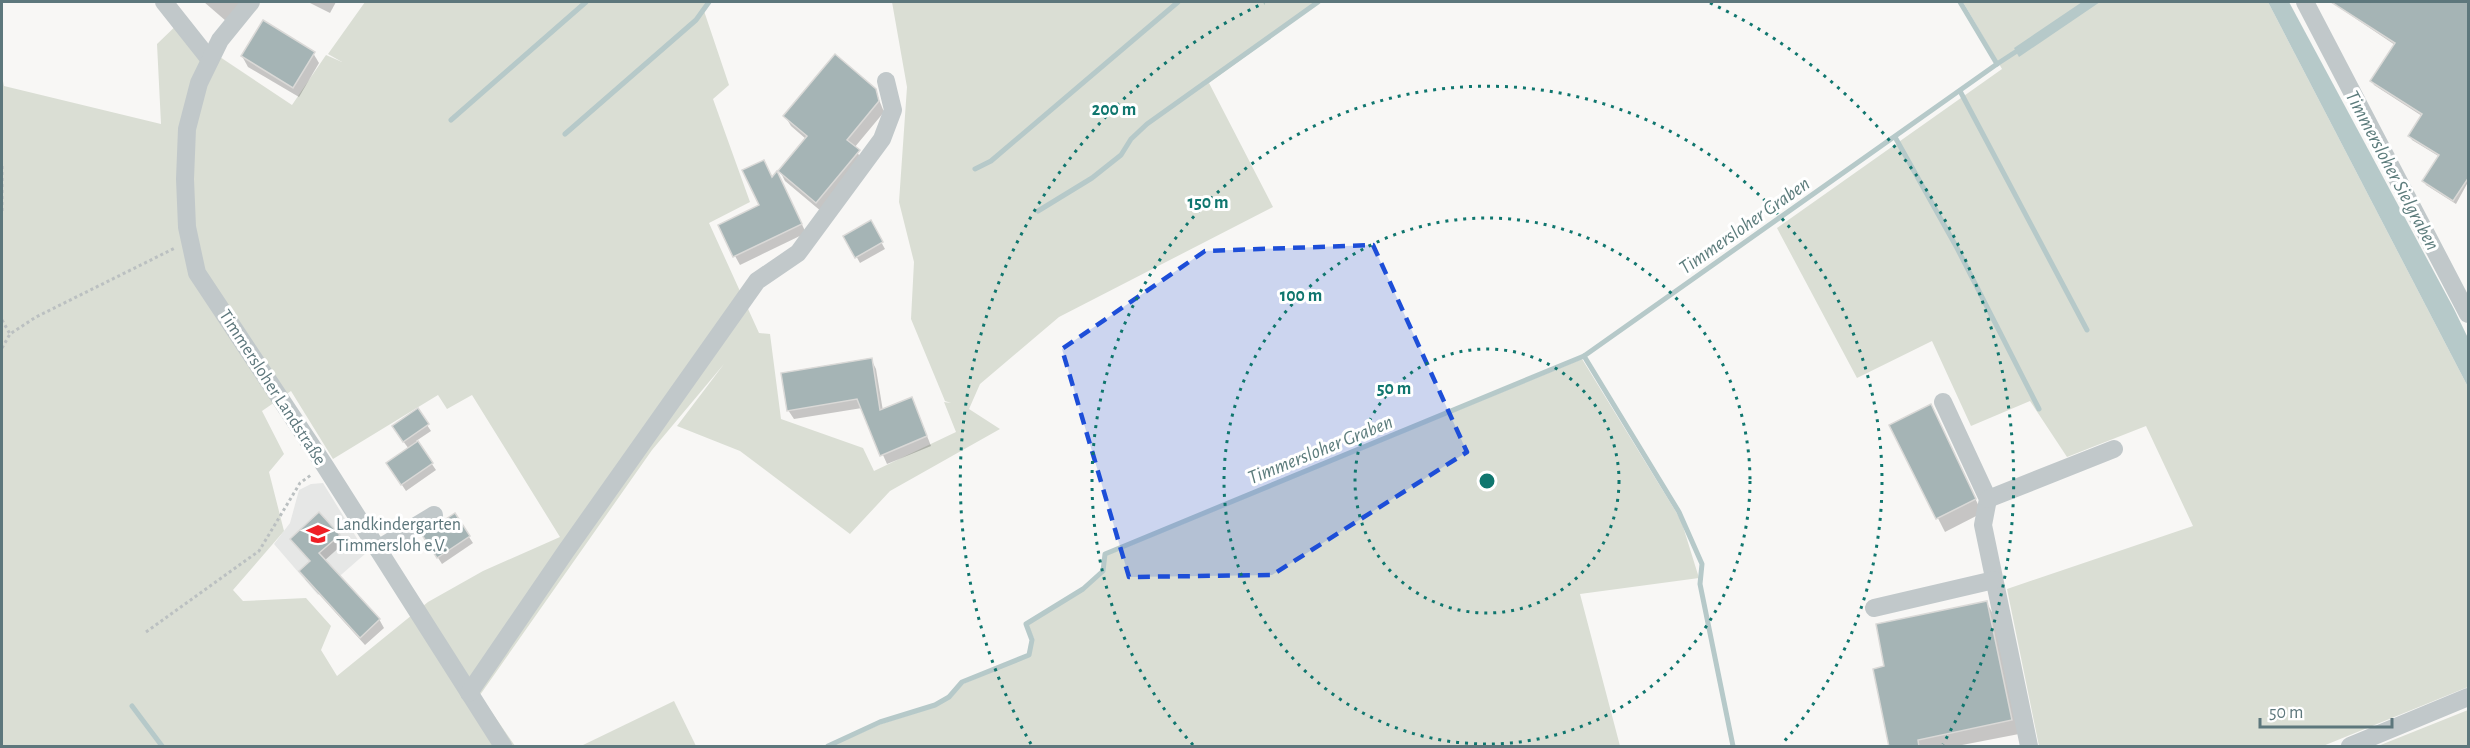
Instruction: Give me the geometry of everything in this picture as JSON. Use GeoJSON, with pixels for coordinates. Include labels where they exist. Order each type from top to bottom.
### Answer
{"type":"FeatureCollection","features":[{"type":"Feature","properties":{"kind":"street"},"geometry":{"type":"LineString","coordinates":[[164,2],[210,60]]}},
{"type":"Feature","properties":{"kind":"street","name":"Timmersloher Landstraße"},"geometry":{"type":"LineString","coordinates":[[251,2],[220,40],[199,83],[186,129],[184,179],[187,227],[197,273],[325,466],[503,747]]}},
{"type":"Feature","properties":{"kind":"street"},"geometry":{"type":"LineString","coordinates":[[2305,2],[2469,314]]}},
{"type":"Feature","properties":{"kind":"street"},"geometry":{"type":"LineString","coordinates":[[469,693],[566,551],[757,281],[798,253],[882,139],[893,110],[886,81]]}},
{"type":"Feature","properties":{"kind":"street"},"geometry":{"type":"LineString","coordinates":[[1943,402],[1988,499],[1983,525],[2029,747]]}},
{"type":"Feature","properties":{"kind":"street"},"geometry":{"type":"LineString","coordinates":[[1988,499],[2114,449]]}},
{"type":"Feature","properties":{"kind":"street"},"geometry":{"type":"LineString","coordinates":[[378,549],[434,514]]}},
{"type":"Feature","properties":{"kind":"street"},"geometry":{"type":"LineString","coordinates":[[1874,608],[1994,580]]}},
{"type":"Feature","properties":{"kind":"street"},"geometry":{"type":"LineString","coordinates":[[2350,747],[2469,697]]}},
{"type":"Feature","properties":{"kind":"path"},"geometry":{"type":"LineString","coordinates":[[2,166],[2,214]]}},
{"type":"Feature","properties":{"kind":"path"},"geometry":{"type":"LineString","coordinates":[[2,348],[10,334],[36,317],[190,241]]}},
{"type":"Feature","properties":{"kind":"path"},"geometry":{"type":"LineString","coordinates":[[2,320],[10,334]]}},
{"type":"Feature","properties":{"kind":"path"},"geometry":{"type":"LineString","coordinates":[[146,632],[259,551],[300,483],[325,466]]}},
{"type":"Feature","properties":{"kind":"highlighted area"},"geometry":{"type":"Polygon","coordinates":[[[1373,245],[1467,452],[1272,575],[1129,577],[1062,349],[1205,251],[1373,245]]]}},
{"type":"Feature","properties":{"kind":"shaded area"},"geometry":{"type":"Polygon","coordinates":[[[365,2],[709,2],[703,8],[729,85],[713,99],[750,202],[709,223],[759,333],[770,334],[781,419],[863,448],[874,471],[956,432],[944,402],[951,403],[945,401],[911,319],[914,262],[899,202],[907,87],[892,2],[1320,2],[1209,83],[1273,207],[1059,317],[980,384],[969,409],[1000,429],[890,491],[850,534],[740,451],[677,426],[724,364],[652,450],[480,695],[515,746],[2,746],[2,76],[4,86],[161,124],[157,44],[184,18],[208,49],[292,105],[326,55],[342,62],[328,54],[365,2]],[[291,391],[262,411],[284,454],[269,472],[284,531],[233,590],[243,601],[306,598],[331,626],[321,650],[337,676],[428,602],[483,571],[560,537],[472,395],[447,409],[438,395],[333,459],[291,391]]]}},
{"type":"Feature","properties":{"kind":"shaded area"},"geometry":{"type":"Polygon","coordinates":[[[1963,2],[2268,2],[2468,387],[2468,687],[2323,746],[2039,746],[2007,589],[2193,526],[2146,426],[2067,457],[2030,401],[1971,426],[1932,341],[1857,378],[1777,228],[2002,69],[1963,2]]]}},
{"type":"Feature","properties":{"kind":"shaded area"},"geometry":{"type":"Polygon","coordinates":[[[2082,2],[2100,2],[2019,57],[2014,48],[2082,2]]]}},
{"type":"Feature","properties":{"kind":"shaded area"},"geometry":{"type":"Polygon","coordinates":[[[2268,2],[2289,2],[2454,309],[2468,338],[2468,387],[2268,2]]]}},
{"type":"Feature","properties":{"kind":"shaded area"},"geometry":{"type":"Polygon","coordinates":[[[1582,359],[1681,520],[1699,578],[1580,594],[1620,746],[832,746],[881,724],[935,707],[951,698],[963,684],[1030,655],[1034,639],[1028,624],[1084,590],[1104,572],[1105,556],[1582,359]]]}},
{"type":"Feature","properties":{"kind":"shaded area","name":"Landkindergarten Timmersloh e.V."},"geometry":{"type":"Polygon","coordinates":[[[323,483],[366,553],[318,595],[274,544],[290,523],[299,490],[311,484],[323,483]]]}},
{"type":"Feature","properties":{"kind":"shaded area"},"geometry":{"type":"Polygon","coordinates":[[[674,701],[696,746],[581,746],[674,701]]]}},
{"type":"Feature","properties":{"kind":"shaded area"},"geometry":{"type":"Polygon","coordinates":[[[2468,710],[2468,746],[2378,746],[2468,710]]]}},
{"type":"Feature","properties":{"kind":"building"},"geometry":{"type":"Polygon","coordinates":[[[2331,2],[2469,2],[2469,177],[2453,201],[2422,181],[2439,155],[2408,136],[2422,114],[2370,81],[2395,43],[2331,2]]]}},
{"type":"Feature","properties":{"kind":"building"},"geometry":{"type":"Polygon","coordinates":[[[263,20],[315,52],[293,88],[241,56],[263,20]]]}},
{"type":"Feature","properties":{"kind":"building"},"geometry":{"type":"Polygon","coordinates":[[[835,54],[876,89],[879,101],[847,140],[860,150],[816,203],[778,171],[807,136],[783,116],[835,54]]]}},
{"type":"Feature","properties":{"kind":"building"},"geometry":{"type":"Polygon","coordinates":[[[764,160],[772,177],[777,171],[802,224],[733,257],[718,225],[759,205],[742,170],[764,160]]]}},
{"type":"Feature","properties":{"kind":"building"},"geometry":{"type":"Polygon","coordinates":[[[871,220],[883,242],[855,258],[843,236],[871,220]]]}},
{"type":"Feature","properties":{"kind":"building"},"geometry":{"type":"Polygon","coordinates":[[[872,358],[880,410],[912,397],[927,436],[880,456],[857,399],[787,411],[781,373],[872,358]]]}},
{"type":"Feature","properties":{"kind":"building"},"geometry":{"type":"Polygon","coordinates":[[[1931,404],[1976,499],[1936,519],[1889,425],[1931,404]]]}},
{"type":"Feature","properties":{"kind":"building"},"geometry":{"type":"Polygon","coordinates":[[[418,408],[429,424],[403,442],[392,426],[418,408]]]}},
{"type":"Feature","properties":{"kind":"building"},"geometry":{"type":"Polygon","coordinates":[[[418,441],[433,463],[401,485],[386,463],[418,441]]]}},
{"type":"Feature","properties":{"kind":"building"},"geometry":{"type":"Polygon","coordinates":[[[319,512],[340,535],[319,553],[380,619],[360,638],[299,571],[310,561],[290,539],[319,512]]]}},
{"type":"Feature","properties":{"kind":"building"},"geometry":{"type":"Polygon","coordinates":[[[455,513],[470,536],[437,558],[422,535],[455,513]]]}},
{"type":"Feature","properties":{"kind":"building"},"geometry":{"type":"Polygon","coordinates":[[[1987,601],[2012,720],[1918,740],[1919,747],[1889,747],[1873,669],[1884,666],[1876,624],[1987,601]]]}},
{"type":"Feature","properties":{"kind":"waterway"},"geometry":{"type":"LineString","coordinates":[[451,120],[586,2]]}},
{"type":"Feature","properties":{"kind":"waterway"},"geometry":{"type":"LineString","coordinates":[[565,134],[696,20],[709,2]]}},
{"type":"Feature","properties":{"kind":"waterway"},"geometry":{"type":"LineString","coordinates":[[975,169],[991,161],[1178,2]]}},
{"type":"Feature","properties":{"kind":"waterway"},"geometry":{"type":"LineString","coordinates":[[1038,211],[1092,178],[1121,155],[1131,139],[1147,124],[1318,2]]}},
{"type":"Feature","properties":{"kind":"waterway","name":"Timmersloher Sielgraben"},"geometry":{"type":"LineString","coordinates":[[1960,2],[1997,64],[2020,49]]}},
{"type":"Feature","properties":{"kind":"waterway","name":"Timmersloher Graben"},"geometry":{"type":"LineString","coordinates":[[828,746],[880,722],[935,705],[949,697],[962,682],[1029,655],[1032,640],[1026,624],[1083,589],[1103,571],[1105,554],[1584,356],[1997,64]]}},
{"type":"Feature","properties":{"kind":"waterway"},"geometry":{"type":"LineString","coordinates":[[1960,91],[2087,330]]}},
{"type":"Feature","properties":{"kind":"waterway"},"geometry":{"type":"LineString","coordinates":[[1895,137],[1957,248],[2039,409]]}},
{"type":"Feature","properties":{"kind":"waterway"},"geometry":{"type":"LineString","coordinates":[[1584,356],[1679,512],[1702,564],[1700,584],[1733,746]]}},
{"type":"Feature","properties":{"kind":"waterway"},"geometry":{"type":"LineString","coordinates":[[132,706],[162,746]]}},
{"type":"Feature","properties":{"kind":"place","name":"Landkindergarten Timmersloh e.V."},"geometry":{"type":"Point","coordinates":[318,534]}}]}
